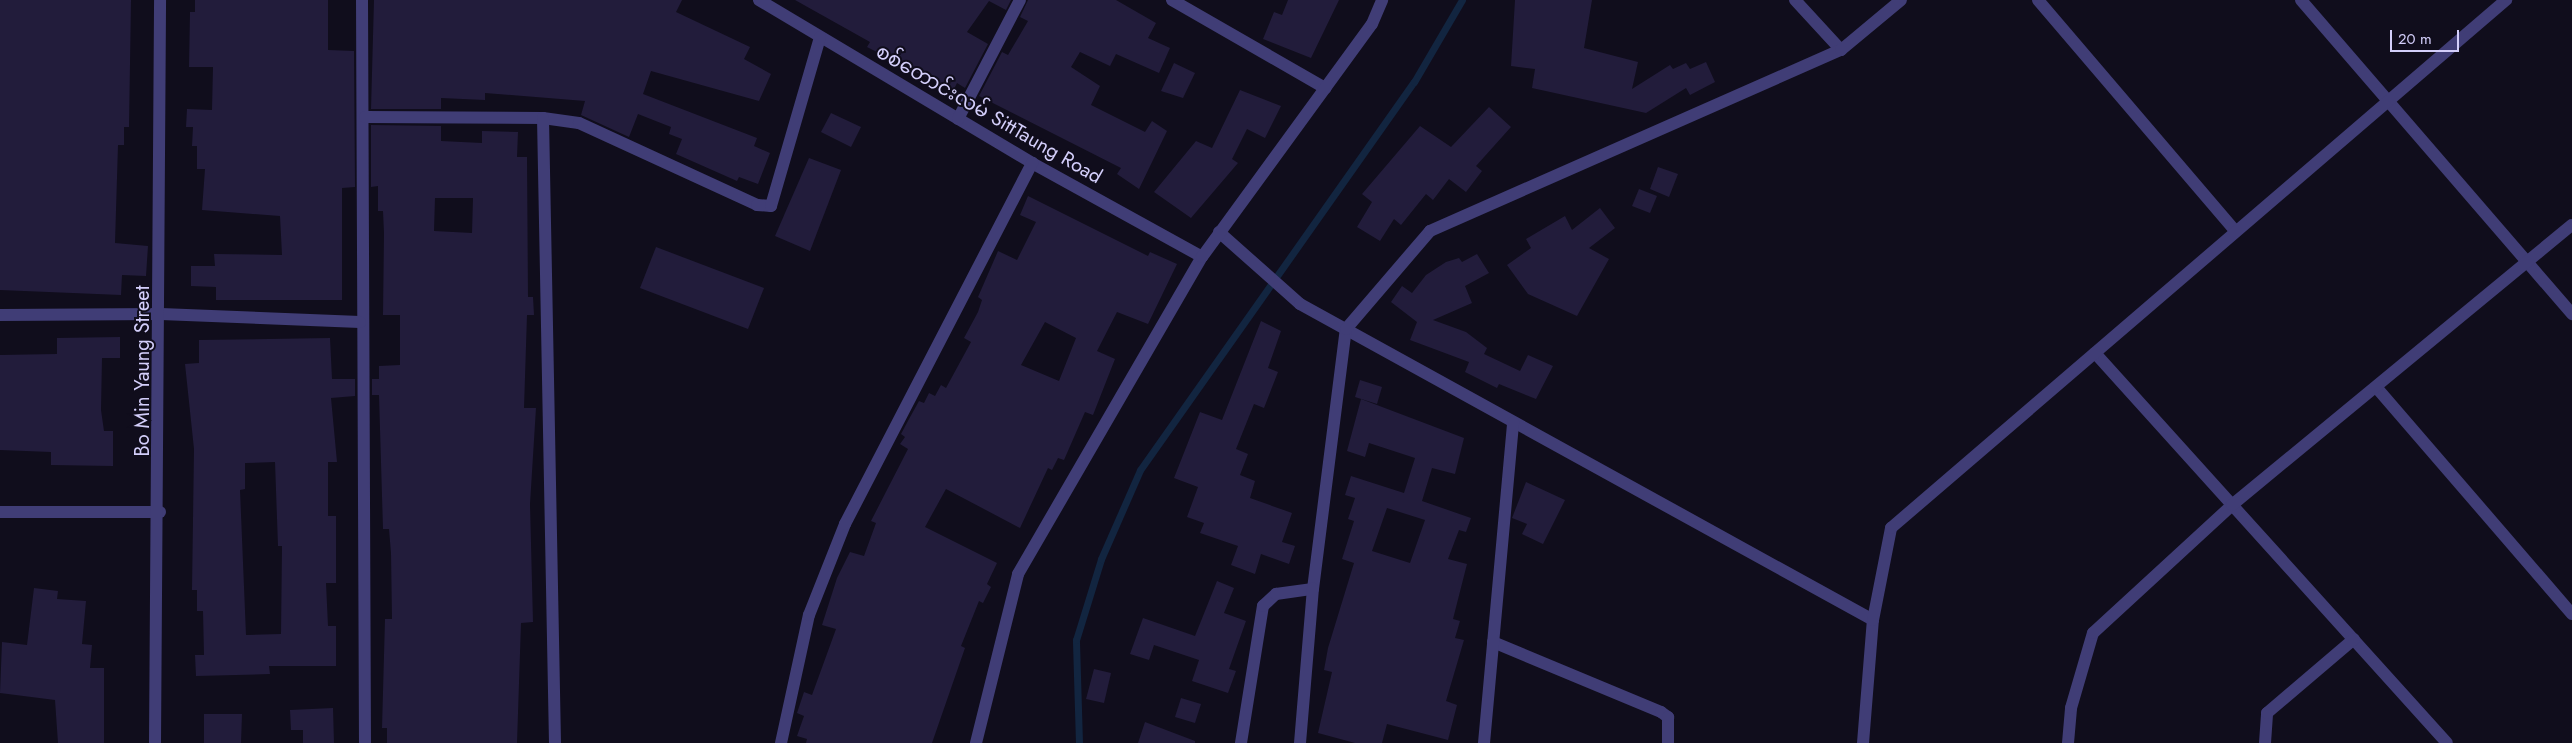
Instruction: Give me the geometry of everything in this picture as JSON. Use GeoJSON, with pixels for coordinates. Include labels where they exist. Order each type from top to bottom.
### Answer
{"type":"FeatureCollection","features":[{"type":"Feature","properties":{"kind":"street","name":"Bo Min Yaung Street"},"geometry":{"type":"LineString","coordinates":[[155,743],[160,512],[160,0]]}},
{"type":"Feature","properties":{"kind":"street"},"geometry":{"type":"LineString","coordinates":[[362,0],[365,117],[360,322],[365,743]]}},
{"type":"Feature","properties":{"kind":"street","name":"စစ်တောင်းလမ် SittTaung Road"},"geometry":{"type":"LineString","coordinates":[[759,0],[1032,163],[1202,256]]}},
{"type":"Feature","properties":{"kind":"street"},"geometry":{"type":"LineString","coordinates":[[958,119],[1020,0]]}},
{"type":"Feature","properties":{"kind":"street"},"geometry":{"type":"LineString","coordinates":[[1172,0],[1325,88]]}},
{"type":"Feature","properties":{"kind":"street"},"geometry":{"type":"LineString","coordinates":[[976,743],[1018,574],[1202,256],[1372,24],[1382,0]]}},
{"type":"Feature","properties":{"kind":"street"},"geometry":{"type":"LineString","coordinates":[[1795,0],[1841,50]]}},
{"type":"Feature","properties":{"kind":"street"},"geometry":{"type":"LineString","coordinates":[[1300,743],[1313,589],[1346,329],[1430,231],[1841,50],[1901,0]]}},
{"type":"Feature","properties":{"kind":"street"},"geometry":{"type":"LineString","coordinates":[[2038,0],[2235,231]]}},
{"type":"Feature","properties":{"kind":"street"},"geometry":{"type":"LineString","coordinates":[[2301,0],[2572,314]]}},
{"type":"Feature","properties":{"kind":"street"},"geometry":{"type":"LineString","coordinates":[[1863,743],[1873,620],[1892,528],[2235,231],[2506,0]]}},
{"type":"Feature","properties":{"kind":"street"},"geometry":{"type":"LineString","coordinates":[[365,117],[543,118],[579,123],[757,205],[771,206],[820,37]]}},
{"type":"Feature","properties":{"kind":"street"},"geometry":{"type":"LineString","coordinates":[[543,118],[555,743]]}},
{"type":"Feature","properties":{"kind":"street"},"geometry":{"type":"LineString","coordinates":[[781,743],[809,615],[845,524],[1032,163]]}},
{"type":"Feature","properties":{"kind":"street"},"geometry":{"type":"LineString","coordinates":[[2068,743],[2071,708],[2093,632],[2232,505],[2572,225]]}},
{"type":"Feature","properties":{"kind":"street"},"geometry":{"type":"LineString","coordinates":[[1219,232],[1300,304],[1873,620]]}},
{"type":"Feature","properties":{"kind":"street"},"geometry":{"type":"LineString","coordinates":[[0,315],[161,314],[360,322]]}},
{"type":"Feature","properties":{"kind":"street"},"geometry":{"type":"LineString","coordinates":[[2095,353],[2447,743]]}},
{"type":"Feature","properties":{"kind":"street"},"geometry":{"type":"LineString","coordinates":[[2376,386],[2572,614]]}},
{"type":"Feature","properties":{"kind":"street"},"geometry":{"type":"LineString","coordinates":[[1484,743],[1514,422]]}},
{"type":"Feature","properties":{"kind":"street"},"geometry":{"type":"LineString","coordinates":[[0,512],[160,512]]}},
{"type":"Feature","properties":{"kind":"street"},"geometry":{"type":"LineString","coordinates":[[1240,743],[1263,606],[1276,594],[1313,589]]}},
{"type":"Feature","properties":{"kind":"street"},"geometry":{"type":"LineString","coordinates":[[2265,743],[2267,713],[2354,639]]}},
{"type":"Feature","properties":{"kind":"street"},"geometry":{"type":"LineString","coordinates":[[1494,642],[1661,712],[1668,717],[1668,743]]}},
{"type":"Feature","properties":{"kind":"building"},"geometry":{"type":"Polygon","coordinates":[[[0,0],[131,0],[129,127],[124,127],[124,145],[118,145],[115,243],[148,246],[146,276],[122,275],[121,295],[0,290],[0,0]]]}},
{"type":"Feature","properties":{"kind":"building"},"geometry":{"type":"Polygon","coordinates":[[[195,0],[328,0],[328,50],[354,51],[355,187],[342,188],[342,300],[216,300],[216,287],[191,286],[191,266],[215,266],[214,254],[282,255],[280,216],[202,210],[205,169],[197,169],[197,146],[192,146],[193,127],[186,127],[187,109],[212,110],[213,67],[189,67],[190,12],[195,12],[195,0]]]}},
{"type":"Feature","properties":{"kind":"building"},"geometry":{"type":"Polygon","coordinates":[[[374,0],[682,0],[676,12],[750,47],[744,59],[771,74],[759,101],[651,71],[643,94],[757,138],[754,146],[770,153],[758,184],[739,177],[737,181],[676,154],[682,139],[669,134],[671,127],[638,114],[629,137],[581,115],[585,101],[485,93],[485,100],[441,98],[441,109],[371,109],[374,0]]]}},
{"type":"Feature","properties":{"kind":"building"},"geometry":{"type":"Polygon","coordinates":[[[795,0],[1011,0],[1006,10],[989,1],[967,32],[988,44],[965,88],[957,83],[953,91],[867,47],[870,42],[795,0]]]}},
{"type":"Feature","properties":{"kind":"building"},"geometry":{"type":"Polygon","coordinates":[[[1028,0],[1116,0],[1156,23],[1148,38],[1170,48],[1159,73],[1116,54],[1110,66],[1080,52],[1071,67],[1100,86],[1091,105],[1145,132],[1152,121],[1167,131],[1139,189],[1117,174],[1121,168],[979,96],[1002,52],[1008,55],[1028,21],[1020,17],[1028,0]]]}},
{"type":"Feature","properties":{"kind":"building"},"geometry":{"type":"Polygon","coordinates":[[[1288,0],[1339,0],[1311,58],[1263,39],[1274,12],[1282,15],[1288,0]]]}},
{"type":"Feature","properties":{"kind":"building"},"geometry":{"type":"Polygon","coordinates":[[[1515,0],[1592,0],[1584,48],[1638,62],[1632,89],[1670,65],[1673,69],[1686,63],[1690,69],[1706,62],[1715,82],[1690,95],[1686,88],[1646,113],[1532,88],[1535,69],[1511,66],[1515,0]]]}},
{"type":"Feature","properties":{"kind":"building"},"geometry":{"type":"Polygon","coordinates":[[[1174,63],[1195,73],[1183,98],[1161,91],[1174,63]]]}},
{"type":"Feature","properties":{"kind":"building"},"geometry":{"type":"Polygon","coordinates":[[[1240,90],[1281,106],[1265,138],[1247,129],[1232,159],[1238,163],[1191,218],[1154,192],[1196,141],[1212,148],[1240,90]]]}},
{"type":"Feature","properties":{"kind":"building"},"geometry":{"type":"Polygon","coordinates":[[[1489,107],[1511,127],[1476,166],[1482,171],[1466,192],[1449,179],[1433,200],[1426,194],[1401,225],[1394,219],[1380,241],[1357,227],[1372,202],[1362,194],[1420,126],[1451,147],[1489,107]]]}},
{"type":"Feature","properties":{"kind":"building"},"geometry":{"type":"Polygon","coordinates":[[[831,113],[861,127],[851,147],[821,132],[831,113]]]}},
{"type":"Feature","properties":{"kind":"building"},"geometry":{"type":"Polygon","coordinates":[[[371,125],[441,126],[441,141],[482,143],[482,131],[518,132],[517,157],[527,157],[528,297],[533,297],[534,315],[527,315],[524,408],[536,408],[530,504],[533,622],[521,623],[517,743],[387,743],[387,728],[382,728],[385,619],[392,619],[391,553],[389,529],[383,529],[379,395],[372,395],[372,379],[379,379],[379,366],[400,365],[400,315],[383,315],[383,211],[378,211],[378,186],[371,187],[371,125]],[[435,198],[434,231],[472,233],[473,198],[435,198]]]}},
{"type":"Feature","properties":{"kind":"building"},"geometry":{"type":"Polygon","coordinates":[[[809,158],[841,170],[810,251],[775,236],[809,158]]]}},
{"type":"Feature","properties":{"kind":"building"},"geometry":{"type":"Polygon","coordinates":[[[1658,167],[1678,174],[1669,197],[1650,189],[1658,167]]]}},
{"type":"Feature","properties":{"kind":"building"},"geometry":{"type":"Polygon","coordinates":[[[1639,189],[1657,196],[1650,213],[1632,206],[1639,189]]]}},
{"type":"Feature","properties":{"kind":"building"},"geometry":{"type":"Polygon","coordinates":[[[1028,196],[1148,256],[1150,252],[1177,264],[1148,324],[1117,312],[1097,351],[1115,359],[1093,415],[1085,412],[1064,460],[1058,458],[1052,470],[1048,468],[1020,528],[946,489],[925,527],[997,563],[987,584],[991,587],[983,603],[979,601],[961,646],[965,648],[932,743],[806,743],[807,739],[797,736],[804,716],[797,713],[804,692],[812,695],[836,629],[822,625],[837,578],[850,552],[864,556],[876,523],[871,521],[908,449],[900,444],[905,437],[901,434],[919,401],[924,403],[929,393],[935,396],[941,385],[946,388],[971,342],[964,338],[978,312],[982,300],[978,297],[998,251],[1017,260],[1036,222],[1020,215],[1028,196]],[[1045,322],[1021,365],[1059,381],[1076,338],[1045,322]]]}},
{"type":"Feature","properties":{"kind":"building"},"geometry":{"type":"Polygon","coordinates":[[[1600,208],[1615,228],[1589,248],[1609,259],[1577,316],[1528,294],[1507,265],[1531,248],[1526,239],[1565,216],[1572,230],[1600,208]]]}},
{"type":"Feature","properties":{"kind":"building"},"geometry":{"type":"Polygon","coordinates":[[[656,247],[764,288],[748,329],[640,288],[656,247]]]}},
{"type":"Feature","properties":{"kind":"building"},"geometry":{"type":"Polygon","coordinates":[[[1477,254],[1489,273],[1465,286],[1472,303],[1433,320],[1466,332],[1487,348],[1484,354],[1520,371],[1528,355],[1553,366],[1536,399],[1499,384],[1497,388],[1465,372],[1469,362],[1410,340],[1417,322],[1391,302],[1402,286],[1412,293],[1426,275],[1446,262],[1459,258],[1462,262],[1477,254]]]}},
{"type":"Feature","properties":{"kind":"building"},"geometry":{"type":"Polygon","coordinates":[[[1261,321],[1281,331],[1268,368],[1278,372],[1264,408],[1254,404],[1236,449],[1248,454],[1240,475],[1255,481],[1250,498],[1292,513],[1282,542],[1295,546],[1289,564],[1261,554],[1255,574],[1231,565],[1238,546],[1200,533],[1204,523],[1187,517],[1198,487],[1174,478],[1200,412],[1222,420],[1261,321]]]}},
{"type":"Feature","properties":{"kind":"building"},"geometry":{"type":"Polygon","coordinates":[[[120,337],[120,358],[102,358],[101,410],[104,431],[113,431],[113,466],[51,465],[51,452],[0,450],[0,355],[57,354],[57,338],[120,337]]]}},
{"type":"Feature","properties":{"kind":"building"},"geometry":{"type":"Polygon","coordinates":[[[330,338],[332,379],[355,379],[355,396],[331,398],[337,462],[328,462],[328,516],[336,516],[336,583],[326,583],[328,626],[336,626],[336,666],[269,666],[270,674],[196,676],[195,655],[204,655],[203,611],[197,611],[197,590],[192,590],[194,449],[185,364],[199,363],[199,340],[330,338]],[[275,462],[245,463],[245,489],[240,490],[246,635],[281,634],[282,546],[278,546],[275,462]]]}},
{"type":"Feature","properties":{"kind":"building"},"geometry":{"type":"Polygon","coordinates":[[[1360,380],[1382,387],[1377,404],[1355,397],[1360,380]]]}},
{"type":"Feature","properties":{"kind":"building"},"geometry":{"type":"Polygon","coordinates":[[[1361,399],[1464,438],[1455,474],[1432,468],[1422,501],[1471,518],[1466,532],[1459,530],[1448,559],[1467,564],[1453,619],[1460,621],[1455,638],[1464,640],[1446,701],[1457,705],[1448,740],[1387,724],[1382,743],[1355,743],[1318,733],[1332,672],[1324,670],[1328,648],[1354,563],[1342,559],[1354,521],[1348,519],[1355,498],[1345,495],[1351,476],[1404,493],[1415,458],[1369,443],[1365,457],[1347,451],[1361,399]],[[1387,508],[1372,551],[1410,563],[1425,520],[1387,508]]]}},
{"type":"Feature","properties":{"kind":"building"},"geometry":{"type":"Polygon","coordinates":[[[1526,482],[1565,500],[1543,544],[1522,534],[1527,524],[1512,518],[1526,482]]]}},
{"type":"Feature","properties":{"kind":"building"},"geometry":{"type":"Polygon","coordinates":[[[1217,581],[1234,588],[1224,613],[1246,621],[1229,669],[1236,671],[1228,693],[1192,681],[1199,660],[1154,645],[1149,660],[1130,654],[1143,618],[1195,636],[1217,581]]]}},
{"type":"Feature","properties":{"kind":"building"},"geometry":{"type":"Polygon","coordinates":[[[34,588],[58,591],[57,599],[86,601],[82,644],[92,645],[90,668],[104,668],[104,743],[58,743],[55,700],[0,693],[2,642],[27,645],[34,588]]]}},
{"type":"Feature","properties":{"kind":"building"},"geometry":{"type":"Polygon","coordinates":[[[1094,669],[1111,673],[1104,703],[1086,699],[1094,669]]]}},
{"type":"Feature","properties":{"kind":"building"},"geometry":{"type":"Polygon","coordinates":[[[1181,698],[1201,704],[1195,723],[1175,717],[1181,698]]]}},
{"type":"Feature","properties":{"kind":"building"},"geometry":{"type":"Polygon","coordinates":[[[333,708],[334,743],[303,743],[303,730],[291,730],[290,710],[333,708]]]}},
{"type":"Feature","properties":{"kind":"building"},"geometry":{"type":"Polygon","coordinates":[[[204,714],[242,714],[241,743],[204,743],[204,714]]]}},
{"type":"Feature","properties":{"kind":"building"},"geometry":{"type":"Polygon","coordinates":[[[1145,722],[1195,741],[1195,743],[1138,743],[1145,722]]]}},
{"type":"Feature","properties":{"kind":"waterway"},"geometry":{"type":"LineString","coordinates":[[1079,743],[1076,640],[1101,559],[1140,470],[1414,82],[1462,0]]}}]}
